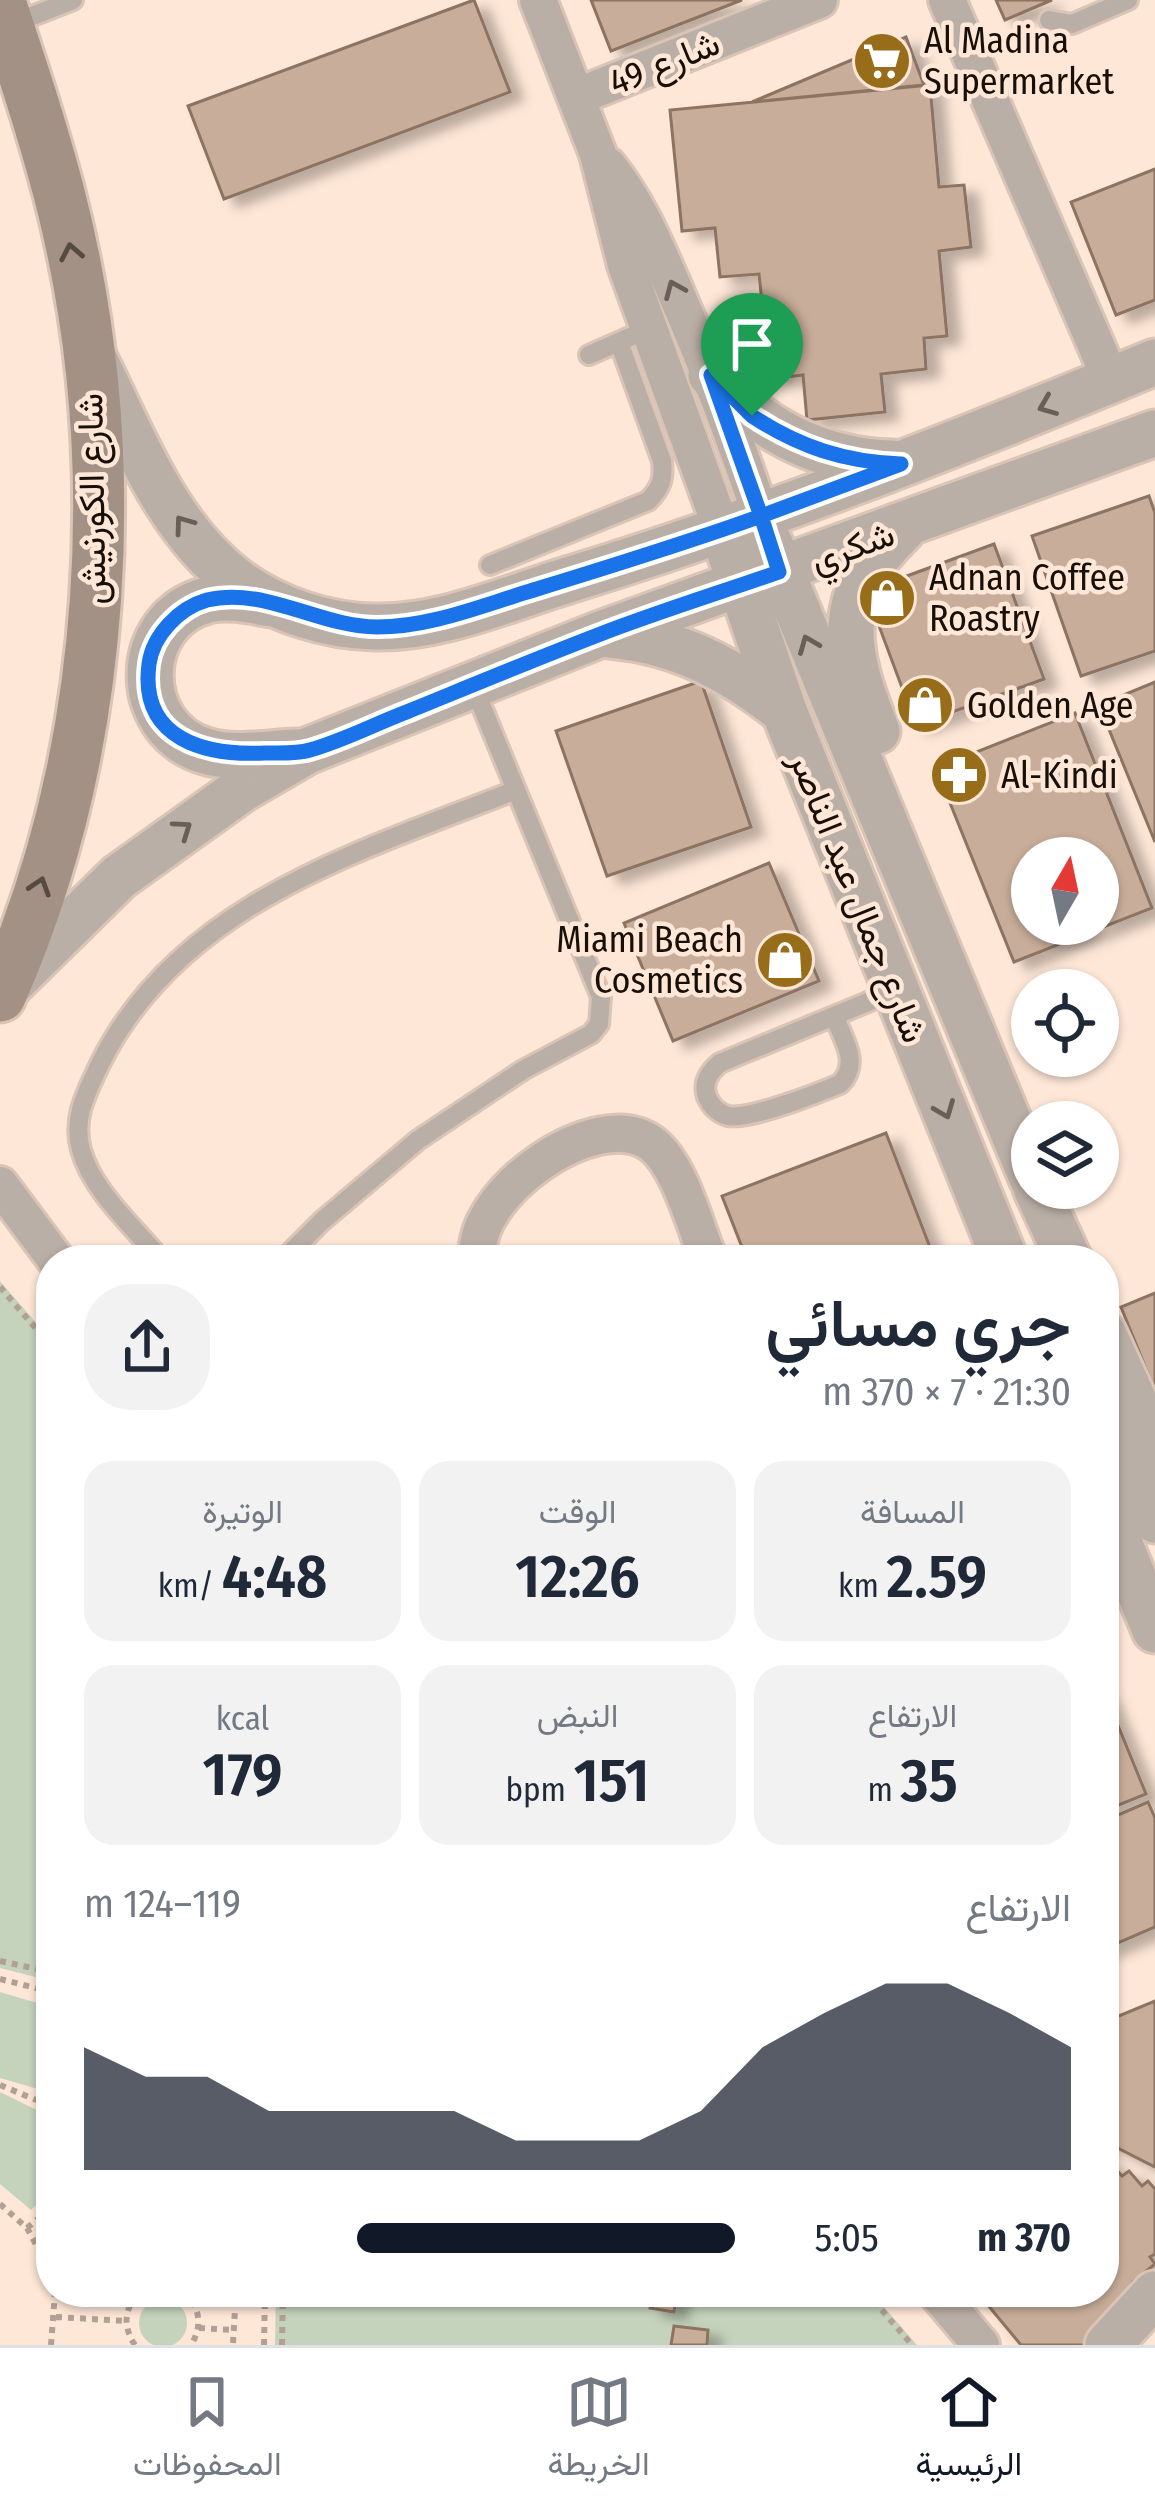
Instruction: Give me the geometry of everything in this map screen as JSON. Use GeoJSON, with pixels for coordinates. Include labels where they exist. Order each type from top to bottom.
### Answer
{"type":"FeatureCollection","features":[{"type":"Feature","properties":{"kind":"main road","name":"شارع الكورنيش"},"geometry":{"type":"LineString","coordinates":[[1,993],[38,896],[67,799],[84,699],[97,498],[85,341],[60,196],[39,168],[15,96],[3,34]]}},
{"type":"Feature","properties":{"kind":"street"},"geometry":{"type":"LineString","coordinates":[[538,0],[598,154],[635,334],[741,523]]}},
{"type":"Feature","properties":{"kind":"street","name":"شارع 49"},"geometry":{"type":"LineString","coordinates":[[576,97],[819,0]]}},
{"type":"Feature","properties":{"kind":"street"},"geometry":{"type":"LineString","coordinates":[[945,3],[1111,380]]}},
{"type":"Feature","properties":{"kind":"street"},"geometry":{"type":"LineString","coordinates":[[598,154],[648,228],[711,375],[741,523]]}},
{"type":"Feature","properties":{"kind":"street","name":"شكري"},"geometry":{"type":"LineString","coordinates":[[85,341],[178,520],[206,555],[240,584],[279,605],[326,621],[374,627],[423,624],[741,523],[1155,362]]}},
{"type":"Feature","properties":{"kind":"street"},"geometry":{"type":"LineString","coordinates":[[711,375],[752,416],[806,446],[836,457],[901,464]]}},
{"type":"Feature","properties":{"kind":"street","name":"شكري"},"geometry":{"type":"LineString","coordinates":[[1,993],[119,877],[226,799],[308,751],[601,634],[1155,433]]}},
{"type":"Feature","properties":{"kind":"street","name":"شارع جمال عبد الناصر"},"geometry":{"type":"LineString","coordinates":[[741,523],[760,579],[1011,1132]]}},
{"type":"Feature","properties":{"kind":"street"},"geometry":{"type":"LineString","coordinates":[[906,526],[882,548],[864,575],[854,607],[851,659],[996,1030],[1003,1071],[1002,1112]]}},
{"type":"Feature","properties":{"kind":"street","name":"شارع جمال عبد الناصر"},"geometry":{"type":"LineString","coordinates":[[760,579],[784,711],[999,1245]]}},
{"type":"Feature","properties":{"kind":"street"},"geometry":{"type":"LineString","coordinates":[[279,605],[235,598],[206,601],[179,614],[160,634],[149,662],[149,691],[160,718],[180,740],[206,752],[308,751]]}},
{"type":"Feature","properties":{"kind":"street"},"geometry":{"type":"LineString","coordinates":[[601,634],[680,648],[717,664],[784,711]]}},
{"type":"Feature","properties":{"kind":"street"},"geometry":{"type":"LineString","coordinates":[[480,1245],[481,1230],[514,1186],[568,1146],[617,1131],[648,1141],[670,1165],[703,1245]]}},
{"type":"Feature","properties":{"kind":"street"},"geometry":{"type":"LineString","coordinates":[[0,1185],[44,1245]]}},
{"type":"Feature","properties":{"kind":"street"},"geometry":{"type":"LineString","coordinates":[[1046,1209],[1063,1245]]}},
{"type":"Feature","properties":{"kind":"street"},"geometry":{"type":"LineString","coordinates":[[0,1225],[36,1245]]}},
{"type":"Feature","properties":{"kind":"street"},"geometry":{"type":"LineString","coordinates":[[1119,1368],[1155,1447]]}},
{"type":"Feature","properties":{"kind":"street"},"geometry":{"type":"LineString","coordinates":[[1119,1437],[1155,1520]]}},
{"type":"Feature","properties":{"kind":"street"},"geometry":{"type":"LineString","coordinates":[[1119,1542],[1155,1630]]}},
{"type":"Feature","properties":{"kind":"street"},"geometry":{"type":"LineString","coordinates":[[1108,2345],[1155,2294]]}},
{"type":"Feature","properties":{"kind":"street"},"geometry":{"type":"LineString","coordinates":[[949,2307],[981,2345]]}},
{"type":"Feature","properties":{"kind":"lane"},"geometry":{"type":"LineString","coordinates":[[3,34],[74,0]]}},
{"type":"Feature","properties":{"kind":"lane"},"geometry":{"type":"LineString","coordinates":[[1048,20],[1072,24],[1128,0]]}},
{"type":"Feature","properties":{"kind":"lane"},"geometry":{"type":"LineString","coordinates":[[490,565],[648,501],[659,490],[662,461],[635,334],[589,356]]}},
{"type":"Feature","properties":{"kind":"lane"},"geometry":{"type":"LineString","coordinates":[[298,1245],[418,1140],[524,1070],[591,1034],[599,1024],[601,998],[473,685]]}},
{"type":"Feature","properties":{"kind":"lane"},"geometry":{"type":"LineString","coordinates":[[149,1245],[91,1174],[78,1131],[82,1102],[108,1048],[140,1004],[176,963],[262,896],[310,871],[516,790]]}},
{"type":"Feature","properties":{"kind":"lane"},"geometry":{"type":"LineString","coordinates":[[834,1016],[851,1062],[840,1084],[739,1116],[720,1113],[712,1106],[705,1088],[720,1063],[897,990]]}},
{"type":"Feature","properties":{"kind":"path"},"geometry":{"type":"LineString","coordinates":[[0,1287],[36,1329]]}},
{"type":"Feature","properties":{"kind":"path"},"geometry":{"type":"LineString","coordinates":[[0,1961],[36,1969]]}},
{"type":"Feature","properties":{"kind":"path"},"geometry":{"type":"LineString","coordinates":[[0,1979],[36,1988]]}},
{"type":"Feature","properties":{"kind":"path"},"geometry":{"type":"LineString","coordinates":[[0,2085],[36,2100]]}},
{"type":"Feature","properties":{"kind":"path"},"geometry":{"type":"LineString","coordinates":[[0,2204],[36,2241]]}},
{"type":"Feature","properties":{"kind":"path"},"geometry":{"type":"LineString","coordinates":[[27,2228],[36,2220]]}},
{"type":"Feature","properties":{"kind":"path"},"geometry":{"type":"LineString","coordinates":[[51,2345],[56,2307]]}},
{"type":"Feature","properties":{"kind":"path"},"geometry":{"type":"LineString","coordinates":[[129,2307],[126,2321],[135,2345]]}},
{"type":"Feature","properties":{"kind":"path"},"geometry":{"type":"LineString","coordinates":[[190,2345],[199,2328],[196,2307]]}},
{"type":"Feature","properties":{"kind":"path"},"geometry":{"type":"LineString","coordinates":[[264,2345],[265,2307]]}},
{"type":"Feature","properties":{"kind":"path"},"geometry":{"type":"LineString","coordinates":[[282,2345],[283,2307]]}},
{"type":"Feature","properties":{"kind":"path"},"geometry":{"type":"LineString","coordinates":[[879,2307],[912,2345]]}},
{"type":"Feature","properties":{"kind":"path"},"geometry":{"type":"LineString","coordinates":[[232,2343],[235,2309]]}},
{"type":"Feature","properties":{"kind":"path"},"geometry":{"type":"LineString","coordinates":[[56,2317],[126,2321]]}},
{"type":"Feature","properties":{"kind":"path"},"geometry":{"type":"LineString","coordinates":[[199,2328],[233,2330]]}},
{"type":"Feature","properties":{"kind":"green space"},"geometry":{"type":"Polygon","coordinates":[[[0,1281],[36,1323],[36,1977],[0,1968],[0,1281]]]}},
{"type":"Feature","properties":{"kind":"green space"},"geometry":{"type":"Polygon","coordinates":[[[0,1992],[36,2003],[36,2088],[0,2078],[0,1992]]]}},
{"type":"Feature","properties":{"kind":"green space"},"geometry":{"type":"Polygon","coordinates":[[[0,2092],[36,2110],[36,2205],[31,2210],[0,2184],[0,2092]]]}},
{"type":"Feature","properties":{"kind":"green space"},"geometry":{"type":"Polygon","coordinates":[[[145,2307],[181,2307],[185,2332],[172,2345],[154,2345],[141,2332],[145,2307]]]}},
{"type":"Feature","properties":{"kind":"green space"},"geometry":{"type":"Polygon","coordinates":[[[276,2307],[884,2307],[917,2345],[275,2345],[276,2307]]]}},
{"type":"Feature","properties":{"kind":"building"},"geometry":{"type":"Polygon","coordinates":[[[474,0],[510,92],[224,199],[188,106],[474,0]]]}},
{"type":"Feature","properties":{"kind":"building"},"geometry":{"type":"Polygon","coordinates":[[[591,0],[742,0],[611,51],[591,0]]]}},
{"type":"Feature","properties":{"kind":"building"},"geometry":{"type":"Polygon","coordinates":[[[996,0],[1052,0],[1005,20],[996,0]]]}},
{"type":"Feature","properties":{"kind":"building","name":"Al Madina Supermarket"},"geometry":{"type":"Polygon","coordinates":[[[906,37],[924,85],[752,102],[906,37]]]}},
{"type":"Feature","properties":{"kind":"building"},"geometry":{"type":"Polygon","coordinates":[[[930,85],[939,187],[964,185],[971,247],[939,251],[947,336],[924,338],[926,369],[881,374],[885,412],[807,420],[803,375],[770,379],[759,274],[720,277],[715,228],[682,231],[670,110],[930,85]]]}},
{"type":"Feature","properties":{"kind":"building"},"geometry":{"type":"Polygon","coordinates":[[[1155,169],[1155,300],[1116,315],[1071,202],[1155,169]]]}},
{"type":"Feature","properties":{"kind":"building"},"geometry":{"type":"Polygon","coordinates":[[[1149,496],[1155,513],[1155,651],[1081,676],[1032,536],[1149,496]]]}},
{"type":"Feature","properties":{"kind":"building"},"geometry":{"type":"Polygon","coordinates":[[[994,544],[1044,679],[916,725],[866,591],[994,544]]]}},
{"type":"Feature","properties":{"kind":"building"},"geometry":{"type":"Polygon","coordinates":[[[701,681],[751,827],[607,876],[556,731],[701,681]]]}},
{"type":"Feature","properties":{"kind":"building"},"geometry":{"type":"Polygon","coordinates":[[[1155,682],[1155,842],[1099,705],[1155,682]]]}},
{"type":"Feature","properties":{"kind":"building"},"geometry":{"type":"Polygon","coordinates":[[[1075,713],[1152,908],[1119,921],[1119,837],[1011,837],[1011,945],[1057,945],[1014,962],[936,768],[1075,713]]]}},
{"type":"Feature","properties":{"kind":"building"},"geometry":{"type":"Polygon","coordinates":[[[769,863],[819,981],[673,1041],[624,923],[769,863]]]}},
{"type":"Feature","properties":{"kind":"building"},"geometry":{"type":"Polygon","coordinates":[[[886,1133],[929,1245],[741,1245],[722,1196],[886,1133]]]}},
{"type":"Feature","properties":{"kind":"building"},"geometry":{"type":"Polygon","coordinates":[[[1155,1293],[1155,1391],[1121,1307],[1155,1293]]]}},
{"type":"Feature","properties":{"kind":"building"},"geometry":{"type":"Polygon","coordinates":[[[1119,1728],[1146,1794],[1119,1805],[1119,1728]]]}},
{"type":"Feature","properties":{"kind":"building"},"geometry":{"type":"Polygon","coordinates":[[[1148,1802],[1155,1818],[1155,1927],[1119,1943],[1119,1815],[1148,1802]]]}},
{"type":"Feature","properties":{"kind":"building"},"geometry":{"type":"Polygon","coordinates":[[[1155,2001],[1155,2167],[1119,2149],[1119,2016],[1155,2001]]]}},
{"type":"Feature","properties":{"kind":"building"},"geometry":{"type":"Polygon","coordinates":[[[1129,2171],[1142,2186],[1148,2181],[1155,2189],[1155,2254],[1150,2257],[1155,2264],[1133,2282],[1140,2290],[1091,2345],[1021,2345],[989,2307],[1119,2307],[1119,2173],[1122,2176],[1129,2171]]]}},
{"type":"Feature","properties":{"kind":"building"},"geometry":{"type":"Polygon","coordinates":[[[674,2326],[708,2330],[707,2345],[671,2345],[674,2326]]]}},
{"type":"Feature","properties":{"kind":"place","name":"Al Madina Supermarket"},"geometry":{"type":"Point","coordinates":[882,61]}},
{"type":"Feature","properties":{"kind":"place","name":"Adnan Coffee Roastry"},"geometry":{"type":"Point","coordinates":[887,598]}},
{"type":"Feature","properties":{"kind":"place","name":"Golden Age"},"geometry":{"type":"Point","coordinates":[925,705]}},
{"type":"Feature","properties":{"kind":"place","name":"Al-Kindi"},"geometry":{"type":"Point","coordinates":[959,775]}},
{"type":"Feature","properties":{"kind":"place","name":"Miami Beach Cosmetics"},"geometry":{"type":"Point","coordinates":[785,960]}},
{"type":"Feature","properties":{"kind":"route"},"geometry":{"type":"LineString","coordinates":[[752,416],[711,375],[761,516],[686,544],[423,624],[374,627],[326,621],[279,605],[235,598],[206,601],[179,614],[160,634],[149,662],[149,691],[160,718],[180,740],[206,752],[308,751],[601,634],[779,572],[761,516],[901,464],[836,457],[776,432],[752,416]]}}]}
